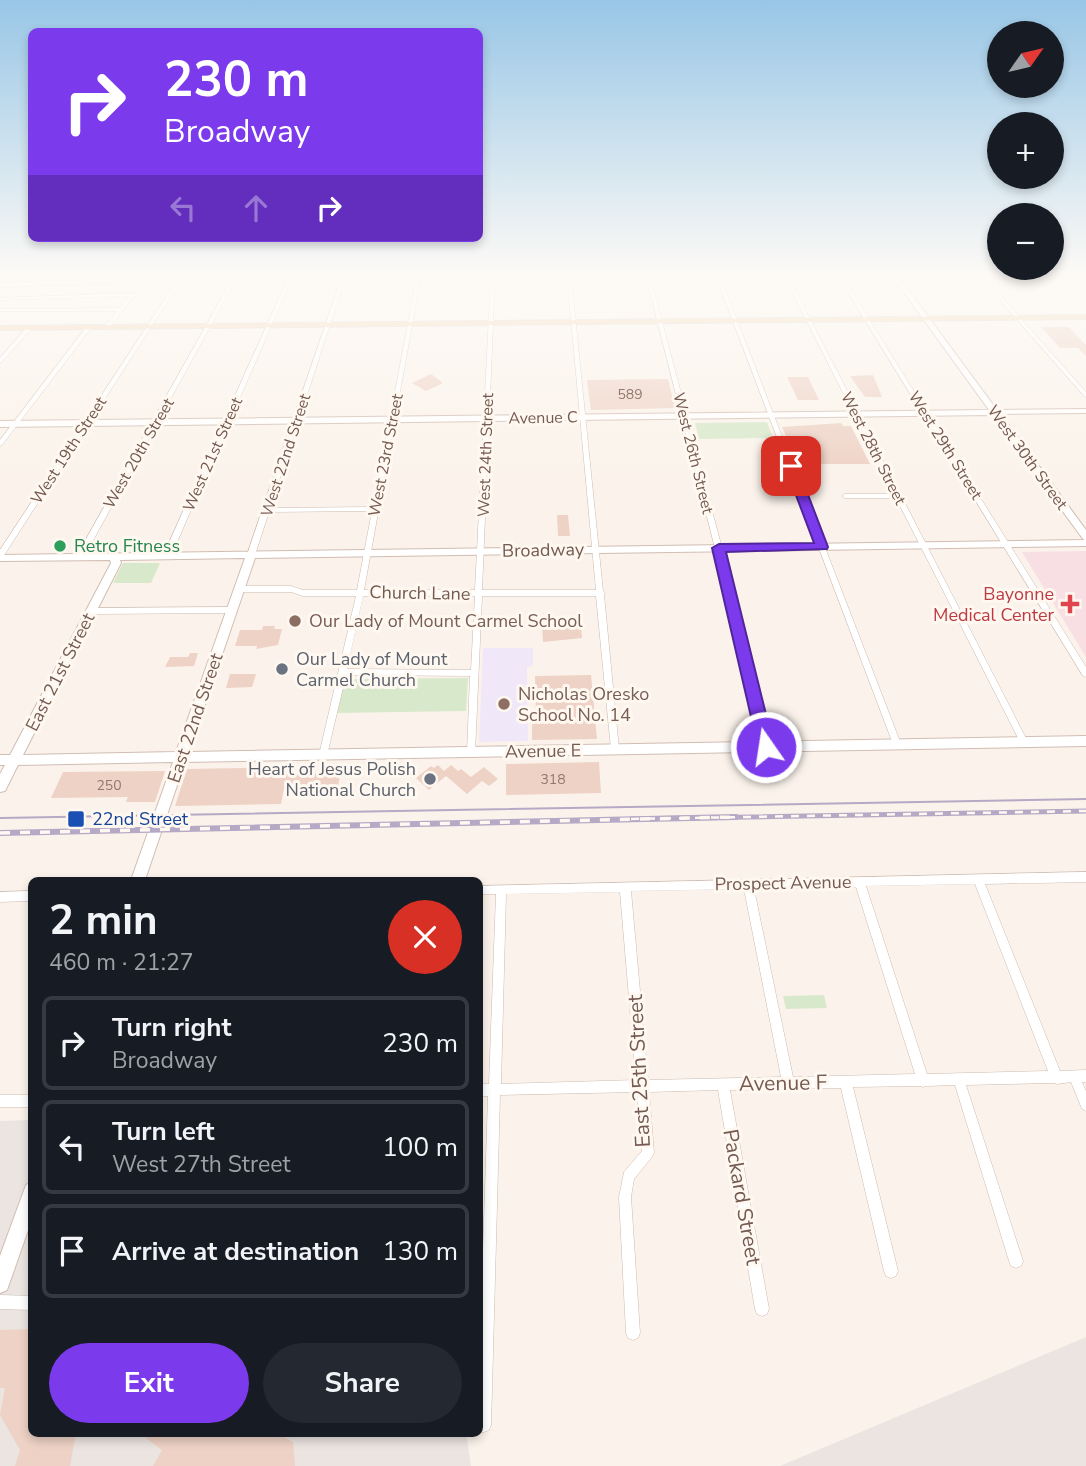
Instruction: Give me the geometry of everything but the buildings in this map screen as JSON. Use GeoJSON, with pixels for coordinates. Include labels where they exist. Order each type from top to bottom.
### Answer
{"type":"FeatureCollection","features":[{"type":"Feature","properties":{"kind":"street"},"geometry":{"type":"LineString","coordinates":[[0,361],[15,344]]}},
{"type":"Feature","properties":{"kind":"street"},"geometry":{"type":"LineString","coordinates":[[0,444],[76,344]]}},
{"type":"Feature","properties":{"kind":"street","name":"West 19th Street"},"geometry":{"type":"LineString","coordinates":[[0,556],[137,344]]}},
{"type":"Feature","properties":{"kind":"street","name":"West 20th Street"},"geometry":{"type":"LineString","coordinates":[[80,557],[198,344]]}},
{"type":"Feature","properties":{"kind":"street","name":"West 21st Street"},"geometry":{"type":"LineString","coordinates":[[167,556],[260,344]]}},
{"type":"Feature","properties":{"kind":"street","name":"West 22nd Street"},"geometry":{"type":"LineString","coordinates":[[251,555],[322,344]]}},
{"type":"Feature","properties":{"kind":"street","name":"West 23rd Street"},"geometry":{"type":"LineString","coordinates":[[323,755],[343,672],[406,344]]}},
{"type":"Feature","properties":{"kind":"street","name":"West 24th Street"},"geometry":{"type":"LineString","coordinates":[[471,753],[489,344]]}},
{"type":"Feature","properties":{"kind":"street"},"geometry":{"type":"LineString","coordinates":[[576,344],[615,750]]}},
{"type":"Feature","properties":{"kind":"street","name":"West 26th Street"},"geometry":{"type":"LineString","coordinates":[[668,344],[766,747]]}},
{"type":"Feature","properties":{"kind":"street"},"geometry":{"type":"LineString","coordinates":[[744,344],[897,744]]}},
{"type":"Feature","properties":{"kind":"street","name":"West 28th Street"},"geometry":{"type":"LineString","coordinates":[[820,344],[1024,742]]}},
{"type":"Feature","properties":{"kind":"street","name":"West 29th Street"},"geometry":{"type":"LineString","coordinates":[[882,344],[1086,674]]}},
{"type":"Feature","properties":{"kind":"street","name":"West 30th Street"},"geometry":{"type":"LineString","coordinates":[[945,344],[1086,537]]}},
{"type":"Feature","properties":{"kind":"street"},"geometry":{"type":"LineString","coordinates":[[1042,344],[1086,395]]}},
{"type":"Feature","properties":{"kind":"street","name":"Avenue C"},"geometry":{"type":"LineString","coordinates":[[0,424],[1086,411]]}},
{"type":"Feature","properties":{"kind":"street"},"geometry":{"type":"LineString","coordinates":[[845,496],[898,496]]}},
{"type":"Feature","properties":{"kind":"street"},"geometry":{"type":"LineString","coordinates":[[267,510],[375,509]]}},
{"type":"Feature","properties":{"kind":"street","name":"Broadway"},"geometry":{"type":"LineString","coordinates":[[0,556],[1086,543]]}},
{"type":"Feature","properties":{"kind":"street","name":"East 22nd Street"},"geometry":{"type":"LineString","coordinates":[[139,877],[251,555]]}},
{"type":"Feature","properties":{"kind":"street","name":"East 21st Street"},"geometry":{"type":"LineString","coordinates":[[0,787],[116,563],[114,556]]}},
{"type":"Feature","properties":{"kind":"street","name":"Church Lane"},"geometry":{"type":"LineString","coordinates":[[239,589],[359,593],[601,593]]}},
{"type":"Feature","properties":{"kind":"street"},"geometry":{"type":"LineString","coordinates":[[91,611],[232,610]]}},
{"type":"Feature","properties":{"kind":"street"},"geometry":{"type":"LineString","coordinates":[[343,672],[475,673]]}},
{"type":"Feature","properties":{"kind":"street","name":"Avenue E"},"geometry":{"type":"LineString","coordinates":[[0,761],[1086,741]]}},
{"type":"Feature","properties":{"kind":"street","name":"Prospect Avenue"},"geometry":{"type":"LineString","coordinates":[[483,890],[1086,877]]}},
{"type":"Feature","properties":{"kind":"street"},"geometry":{"type":"LineString","coordinates":[[978,878],[1057,1078]]}},
{"type":"Feature","properties":{"kind":"street"},"geometry":{"type":"LineString","coordinates":[[860,882],[923,1081]]}},
{"type":"Feature","properties":{"kind":"street"},"geometry":{"type":"LineString","coordinates":[[748,884],[788,1083]]}},
{"type":"Feature","properties":{"kind":"street","name":"East 25th Street"},"geometry":{"type":"LineString","coordinates":[[625,886],[648,1153],[628,1176],[625,1198],[633,1333]]}},
{"type":"Feature","properties":{"kind":"street"},"geometry":{"type":"LineString","coordinates":[[483,1401],[501,890]]}},
{"type":"Feature","properties":{"kind":"street"},"geometry":{"type":"LineString","coordinates":[[0,897],[28,896]]}},
{"type":"Feature","properties":{"kind":"street"},"geometry":{"type":"LineString","coordinates":[[1080,1076],[1086,1105]]}},
{"type":"Feature","properties":{"kind":"street","name":"Avenue F"},"geometry":{"type":"LineString","coordinates":[[483,1090],[1080,1076]]}},
{"type":"Feature","properties":{"kind":"street"},"geometry":{"type":"LineString","coordinates":[[959,1080],[1016,1261]]}},
{"type":"Feature","properties":{"kind":"street"},"geometry":{"type":"LineString","coordinates":[[846,1082],[891,1271]]}},
{"type":"Feature","properties":{"kind":"street","name":"Packard Street"},"geometry":{"type":"LineString","coordinates":[[723,1084],[762,1309]]}},
{"type":"Feature","properties":{"kind":"street"},"geometry":{"type":"LineString","coordinates":[[0,1101],[28,1101]]}},
{"type":"Feature","properties":{"kind":"street"},"geometry":{"type":"LineString","coordinates":[[0,1283],[28,1202]]}},
{"type":"Feature","properties":{"kind":"street"},"geometry":{"type":"LineString","coordinates":[[0,1302],[28,1303]]}},
{"type":"Feature","properties":{"kind":"shaded area","name":"Bayonne Medical Center"},"geometry":{"type":"Polygon","coordinates":[[[1086,551],[1086,657],[1022,552],[1086,551]]]}},
{"type":"Feature","properties":{"kind":"shaded area","name":"Nicholas Oresko School No. 14"},"geometry":{"type":"Polygon","coordinates":[[[483,648],[533,648],[533,666],[527,667],[528,741],[479,742],[483,648]]]}},
{"type":"Feature","properties":{"kind":"shaded area"},"geometry":{"type":"Polygon","coordinates":[[[28,1120],[28,1437],[467,1437],[471,1466],[0,1466],[0,1121],[28,1120]]]}},
{"type":"Feature","properties":{"kind":"shaded area"},"geometry":{"type":"Polygon","coordinates":[[[1086,1337],[1086,1466],[780,1466],[1086,1337]]]}},
{"type":"Feature","properties":{"kind":"green space"},"geometry":{"type":"Polygon","coordinates":[[[767,422],[773,438],[699,439],[695,423],[767,422]]]}},
{"type":"Feature","properties":{"kind":"green space"},"geometry":{"type":"Polygon","coordinates":[[[123,563],[160,563],[151,583],[113,583],[123,563]]]}},
{"type":"Feature","properties":{"kind":"green space"},"geometry":{"type":"Polygon","coordinates":[[[468,678],[466,711],[335,713],[342,679],[468,678]]]}},
{"type":"Feature","properties":{"kind":"green space"},"geometry":{"type":"Polygon","coordinates":[[[824,995],[827,1008],[786,1009],[783,996],[824,995]]]}},
{"type":"Feature","properties":{"kind":"tram line"},"geometry":{"type":"LineString","coordinates":[[0,818],[1086,799]]}},
{"type":"Feature","properties":{"kind":"railway"},"geometry":{"type":"LineString","coordinates":[[699,818],[1086,811]]}},
{"type":"Feature","properties":{"kind":"railway"},"geometry":{"type":"LineString","coordinates":[[699,818],[736,817]]}},
{"type":"Feature","properties":{"kind":"railway"},"geometry":{"type":"LineString","coordinates":[[0,833],[699,818]]}},
{"type":"Feature","properties":{"kind":"railway"},"geometry":{"type":"LineString","coordinates":[[631,819],[699,818]]}},
{"type":"Feature","properties":{"kind":"place","name":"Retro Fitness"},"geometry":{"type":"Point","coordinates":[60,546]}},
{"type":"Feature","properties":{"kind":"place","name":"Bayonne Medical Center"},"geometry":{"type":"Point","coordinates":[1070,604]}},
{"type":"Feature","properties":{"kind":"place","name":"Our Lady of Mount Carmel School"},"geometry":{"type":"Point","coordinates":[295,621]}},
{"type":"Feature","properties":{"kind":"place","name":"Our Lady of Mount Carmel Church"},"geometry":{"type":"Point","coordinates":[282,669]}},
{"type":"Feature","properties":{"kind":"place","name":"Nicholas Oresko School No. 14"},"geometry":{"type":"Point","coordinates":[504,704]}},
{"type":"Feature","properties":{"kind":"place","name":"Heart of Jesus Polish National Church"},"geometry":{"type":"Point","coordinates":[430,779]}},
{"type":"Feature","properties":{"kind":"place","name":"22nd Street"},"geometry":{"type":"Point","coordinates":[76,819]}},
{"type":"Feature","properties":{"kind":"route"},"geometry":{"type":"LineString","coordinates":[[766,747],[719,548],[822,547],[791,466]]}}]}
